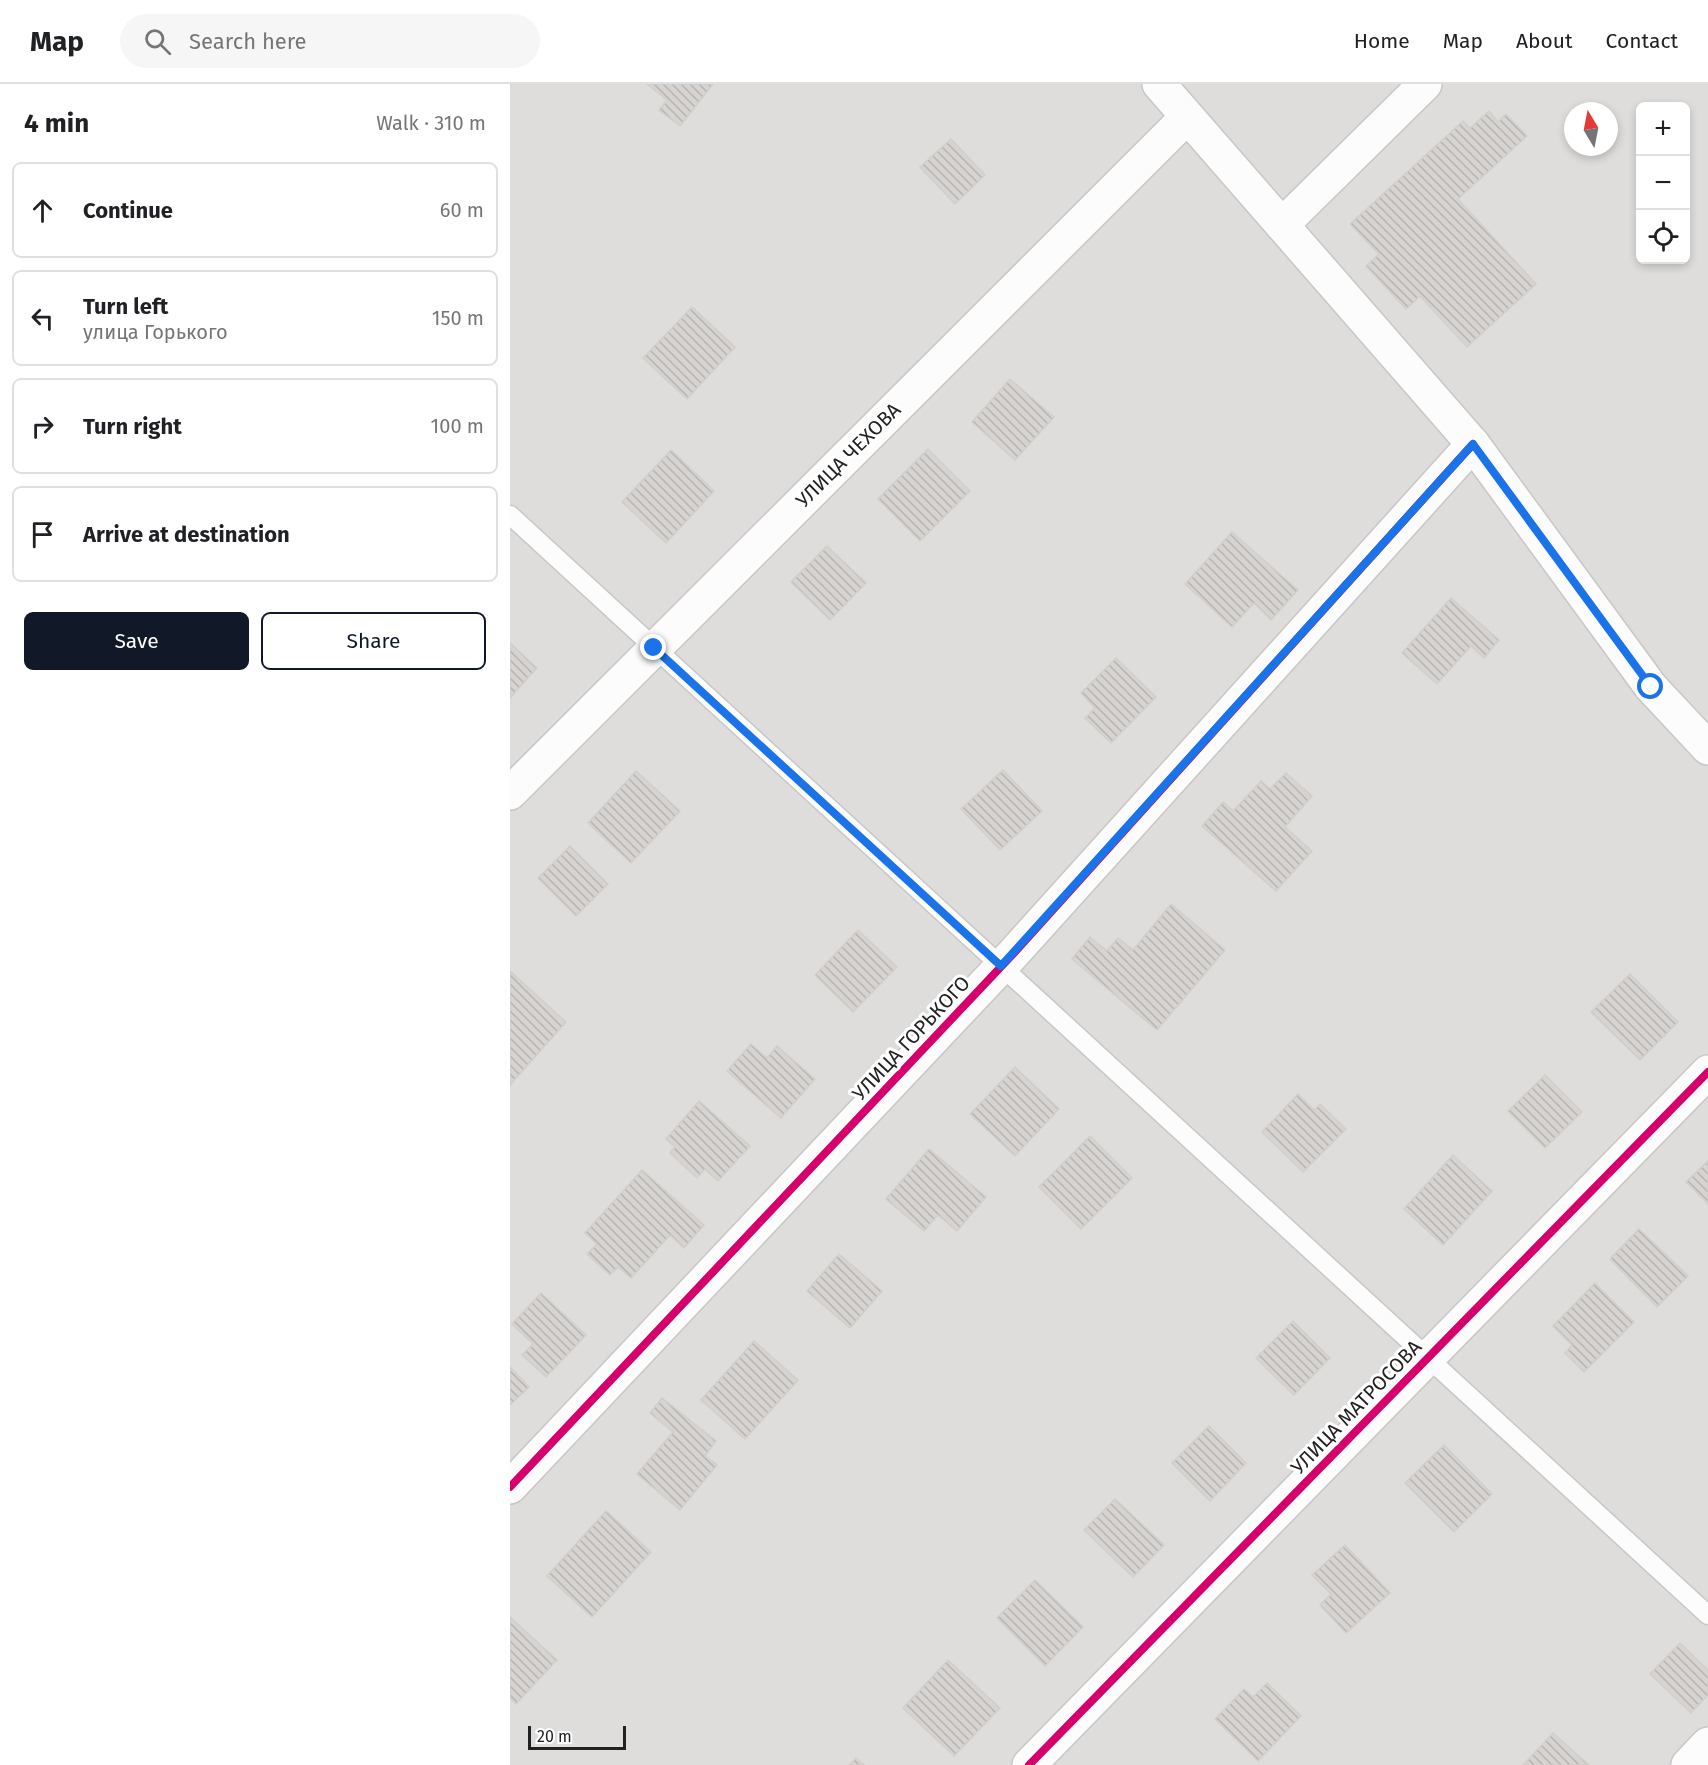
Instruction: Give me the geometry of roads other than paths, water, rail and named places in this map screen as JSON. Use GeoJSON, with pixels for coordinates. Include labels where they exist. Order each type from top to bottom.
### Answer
{"type":"FeatureCollection","features":[{"type":"Feature","properties":{"kind":"street"},"geometry":{"type":"LineString","coordinates":[[1159,84],[1473,444],[1651,687],[1708,748]]}},
{"type":"Feature","properties":{"kind":"street"},"geometry":{"type":"LineString","coordinates":[[1282,225],[1425,84]]}},
{"type":"Feature","properties":{"kind":"street","name":"УЛИЦА ЧЕХОВА"},"geometry":{"type":"LineString","coordinates":[[510,793],[1187,117]]}},
{"type":"Feature","properties":{"kind":"street","name":"УЛИЦА ГОРЬКОГО"},"geometry":{"type":"LineString","coordinates":[[510,1487],[1001,966],[1473,444]]}},
{"type":"Feature","properties":{"kind":"street","name":"УЛИЦА МАТРОСОВА"},"geometry":{"type":"LineString","coordinates":[[1029,1765],[1708,1072]]}},
{"type":"Feature","properties":{"kind":"street"},"geometry":{"type":"LineString","coordinates":[[1688,1765],[1708,1744]]}},
{"type":"Feature","properties":{"kind":"lane"},"geometry":{"type":"LineString","coordinates":[[510,515],[1708,1615]]}}]}
